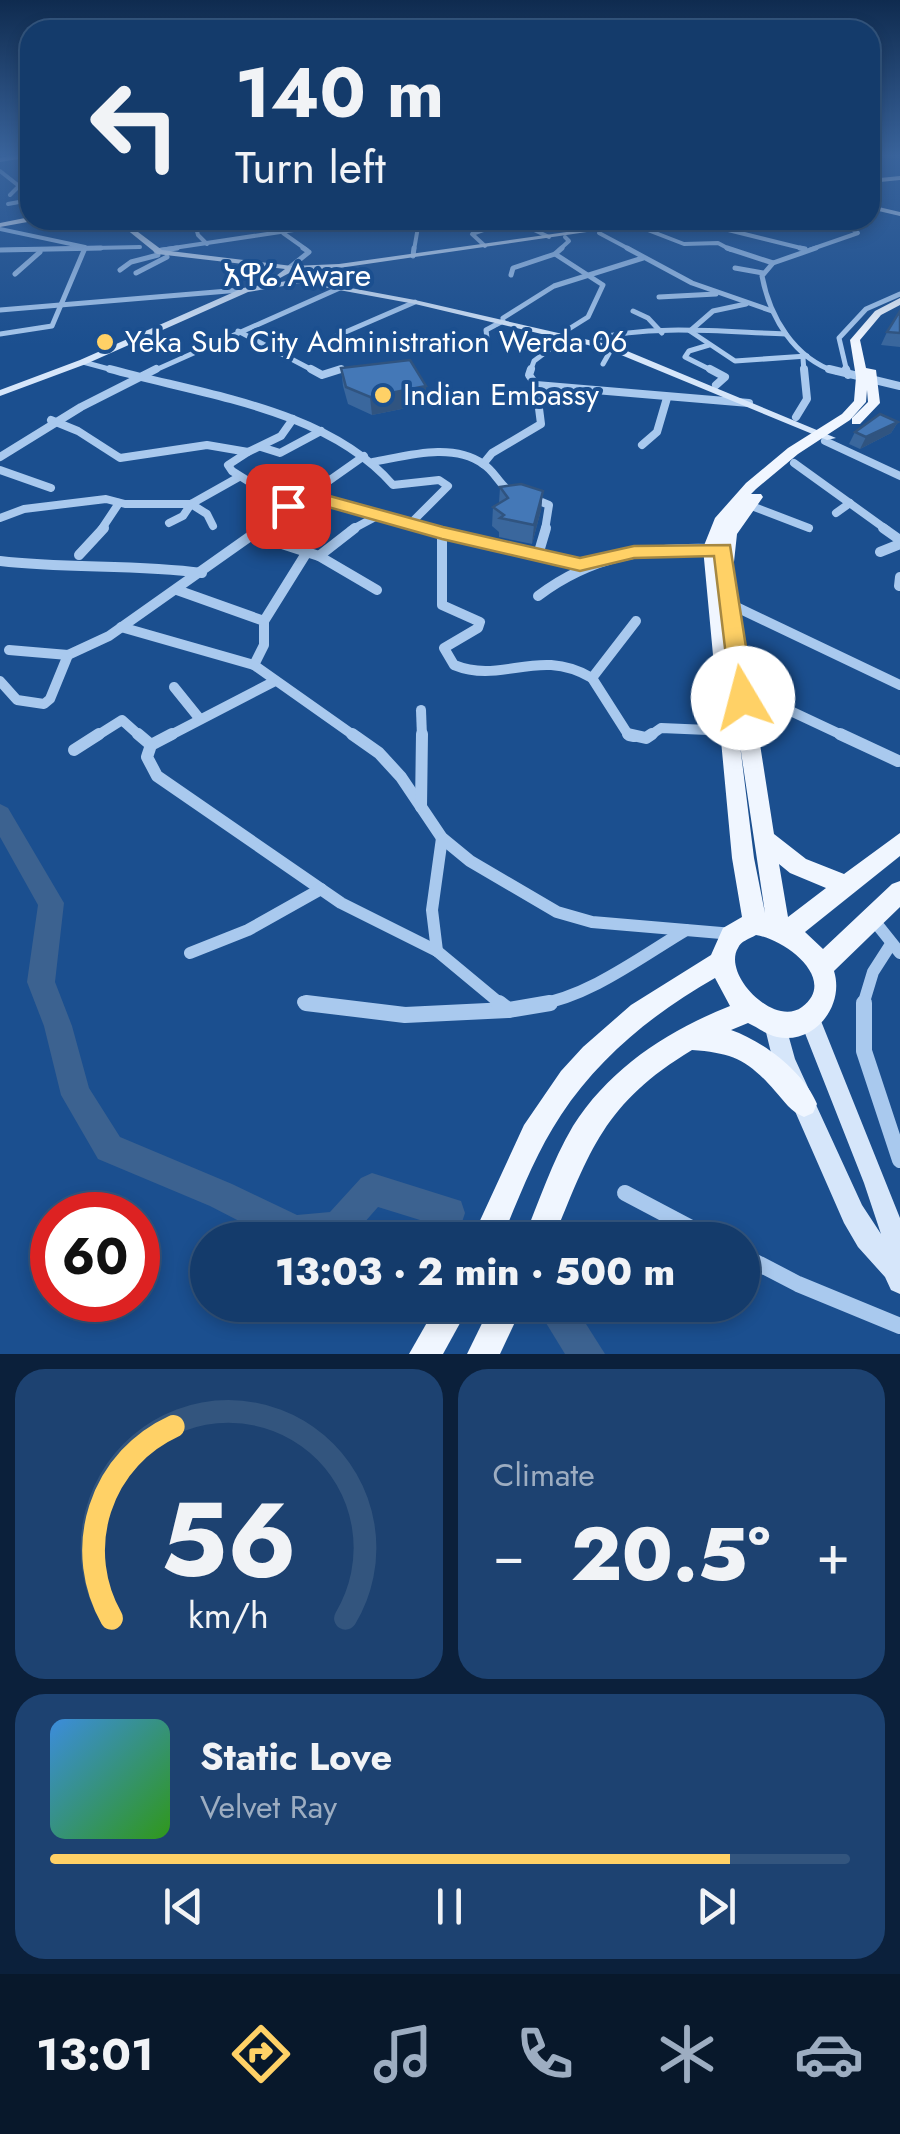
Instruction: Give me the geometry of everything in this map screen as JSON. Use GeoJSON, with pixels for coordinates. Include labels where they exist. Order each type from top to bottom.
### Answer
{"type":"FeatureCollection","features":[{"type":"Feature","properties":{"kind":"main road"},"geometry":{"type":"LineString","coordinates":[[124,230],[140,247],[160,254],[342,287],[593,340],[796,417],[828,435]]}},
{"type":"Feature","properties":{"kind":"main road"},"geometry":{"type":"LineString","coordinates":[[128,230],[160,254],[291,268],[503,320]]}},
{"type":"Feature","properties":{"kind":"main road"},"geometry":{"type":"LineString","coordinates":[[315,273],[597,230]]}},
{"type":"Feature","properties":{"kind":"main road"},"geometry":{"type":"LineString","coordinates":[[304,282],[315,273],[413,256],[615,230]]}},
{"type":"Feature","properties":{"kind":"main road"},"geometry":{"type":"LineString","coordinates":[[0,391],[282,277],[291,268]]}},
{"type":"Feature","properties":{"kind":"main road"},"geometry":{"type":"LineString","coordinates":[[0,391],[82,362],[240,290],[282,277]]}},
{"type":"Feature","properties":{"kind":"main road"},"geometry":{"type":"LineString","coordinates":[[494,1222],[534,1134],[564,1086],[603,1044],[650,1005],[723,962],[743,929],[743,858],[717,549],[720,521],[729,508],[793,452],[870,409],[876,394],[868,381],[865,345],[900,301]]}},
{"type":"Feature","properties":{"kind":"main road"},"geometry":{"type":"LineString","coordinates":[[565,334],[612,348],[828,435]]}},
{"type":"Feature","properties":{"kind":"main road"},"geometry":{"type":"LineString","coordinates":[[723,962],[735,995],[749,1010],[775,1024],[788,1025],[810,1018],[824,998],[820,968],[812,954],[783,929],[763,838],[717,549],[748,505],[828,435]]}},
{"type":"Feature","properties":{"kind":"main road"},"geometry":{"type":"LineString","coordinates":[[763,838],[798,866],[845,885]]}},
{"type":"Feature","properties":{"kind":"main road"},"geometry":{"type":"LineString","coordinates":[[743,929],[783,929],[900,844]]}},
{"type":"Feature","properties":{"kind":"main road"},"geometry":{"type":"LineString","coordinates":[[820,968],[900,892]]}},
{"type":"Feature","properties":{"kind":"main road"},"geometry":{"type":"LineString","coordinates":[[546,1222],[566,1168],[610,1102],[656,1055],[682,1037],[749,1010]]}},
{"type":"Feature","properties":{"kind":"main road"},"geometry":{"type":"LineString","coordinates":[[810,1018],[895,1240],[897,1274]]}},
{"type":"Feature","properties":{"kind":"main road"},"geometry":{"type":"LineString","coordinates":[[775,1024],[784,1060],[853,1214],[897,1274]]}},
{"type":"Feature","properties":{"kind":"main road"},"geometry":{"type":"LineString","coordinates":[[682,1037],[736,1041],[756,1053],[804,1104]]}},
{"type":"Feature","properties":{"kind":"main road"},"geometry":{"type":"LineString","coordinates":[[425,1354],[446,1322]]}},
{"type":"Feature","properties":{"kind":"main road"},"geometry":{"type":"LineString","coordinates":[[487,1348],[500,1322]]}},
{"type":"Feature","properties":{"kind":"street"},"geometry":{"type":"LineString","coordinates":[[0,226],[85,248]]}},
{"type":"Feature","properties":{"kind":"street"},"geometry":{"type":"LineString","coordinates":[[197,230],[206,244]]}},
{"type":"Feature","properties":{"kind":"street"},"geometry":{"type":"LineString","coordinates":[[120,270],[126,264],[160,254],[294,230]]}},
{"type":"Feature","properties":{"kind":"street"},"geometry":{"type":"LineString","coordinates":[[413,256],[417,230]]}},
{"type":"Feature","properties":{"kind":"street"},"geometry":{"type":"LineString","coordinates":[[483,230],[472,234],[486,246]]}},
{"type":"Feature","properties":{"kind":"street"},"geometry":{"type":"LineString","coordinates":[[534,230],[549,237]]}},
{"type":"Feature","properties":{"kind":"street"},"geometry":{"type":"LineString","coordinates":[[648,230],[684,244],[718,242],[736,253],[773,263]]}},
{"type":"Feature","properties":{"kind":"street"},"geometry":{"type":"LineString","coordinates":[[735,230],[806,249]]}},
{"type":"Feature","properties":{"kind":"street"},"geometry":{"type":"LineString","coordinates":[[855,230],[858,232],[773,263],[763,273],[763,288],[786,334],[805,357],[824,368],[900,386]]}},
{"type":"Feature","properties":{"kind":"street"},"geometry":{"type":"LineString","coordinates":[[281,232],[309,252],[291,268]]}},
{"type":"Feature","properties":{"kind":"street"},"geometry":{"type":"LineString","coordinates":[[599,232],[717,294],[772,310]]}},
{"type":"Feature","properties":{"kind":"street"},"geometry":{"type":"LineString","coordinates":[[511,275],[514,268],[555,254],[568,245],[565,237]]}},
{"type":"Feature","properties":{"kind":"street"},"geometry":{"type":"LineString","coordinates":[[0,250],[140,247]]}},
{"type":"Feature","properties":{"kind":"street"},"geometry":{"type":"LineString","coordinates":[[0,334],[48,330],[56,322],[85,248]]}},
{"type":"Feature","properties":{"kind":"street"},"geometry":{"type":"LineString","coordinates":[[14,274],[40,252]]}},
{"type":"Feature","properties":{"kind":"street"},"geometry":{"type":"LineString","coordinates":[[136,274],[160,254]]}},
{"type":"Feature","properties":{"kind":"street"},"geometry":{"type":"LineString","coordinates":[[484,464],[492,453],[541,424],[536,386],[530,375],[534,361],[596,306],[603,285],[555,254]]}},
{"type":"Feature","properties":{"kind":"street"},"geometry":{"type":"LineString","coordinates":[[487,338],[486,330],[551,288],[643,258]]}},
{"type":"Feature","properties":{"kind":"street"},"geometry":{"type":"LineString","coordinates":[[735,268],[763,273]]}},
{"type":"Feature","properties":{"kind":"street"},"geometry":{"type":"LineString","coordinates":[[0,457],[51,420],[238,331],[342,287]]}},
{"type":"Feature","properties":{"kind":"street"},"geometry":{"type":"LineString","coordinates":[[0,310],[166,292],[240,290]]}},
{"type":"Feature","properties":{"kind":"street"},"geometry":{"type":"LineString","coordinates":[[659,296],[717,294]]}},
{"type":"Feature","properties":{"kind":"street"},"geometry":{"type":"LineString","coordinates":[[848,375],[839,351],[840,338],[866,309],[900,301]]}},
{"type":"Feature","properties":{"kind":"street"},"geometry":{"type":"LineString","coordinates":[[334,337],[416,302]]}},
{"type":"Feature","properties":{"kind":"street"},"geometry":{"type":"LineString","coordinates":[[690,331],[708,314],[746,304]]}},
{"type":"Feature","properties":{"kind":"street"},"geometry":{"type":"LineString","coordinates":[[10,322],[22,309]]}},
{"type":"Feature","properties":{"kind":"street"},"geometry":{"type":"LineString","coordinates":[[634,311],[662,332]]}},
{"type":"Feature","properties":{"kind":"street"},"geometry":{"type":"LineString","coordinates":[[238,331],[322,375],[342,369]]}},
{"type":"Feature","properties":{"kind":"street"},"geometry":{"type":"LineString","coordinates":[[593,340],[614,334],[690,331],[786,334]]}},
{"type":"Feature","properties":{"kind":"street"},"geometry":{"type":"LineString","coordinates":[[690,331],[734,361],[805,357]]}},
{"type":"Feature","properties":{"kind":"street"},"geometry":{"type":"LineString","coordinates":[[709,345],[689,351],[685,357],[725,377],[716,385]]}},
{"type":"Feature","properties":{"kind":"street"},"geometry":{"type":"LineString","coordinates":[[603,364],[612,348]]}},
{"type":"Feature","properties":{"kind":"street"},"geometry":{"type":"LineString","coordinates":[[796,417],[806,398],[805,357]]}},
{"type":"Feature","properties":{"kind":"street"},"geometry":{"type":"LineString","coordinates":[[82,362],[292,419],[322,431],[364,456],[393,485],[439,480],[448,486],[412,522]]}},
{"type":"Feature","properties":{"kind":"street"},"geometry":{"type":"LineString","coordinates":[[536,386],[750,404]]}},
{"type":"Feature","properties":{"kind":"street"},"geometry":{"type":"LineString","coordinates":[[642,445],[657,432],[667,398]]}},
{"type":"Feature","properties":{"kind":"street"},"geometry":{"type":"LineString","coordinates":[[288,506],[239,477],[228,465],[282,436],[292,419]]}},
{"type":"Feature","properties":{"kind":"street"},"geometry":{"type":"LineString","coordinates":[[51,420],[120,458],[207,445],[248,452]]}},
{"type":"Feature","properties":{"kind":"street"},"geometry":{"type":"LineString","coordinates":[[262,447],[280,453],[322,431]]}},
{"type":"Feature","properties":{"kind":"street"},"geometry":{"type":"LineString","coordinates":[[828,435],[900,476]]}},
{"type":"Feature","properties":{"kind":"street"},"geometry":{"type":"LineString","coordinates":[[373,462],[452,452],[484,464],[502,488],[549,505],[538,555]]}},
{"type":"Feature","properties":{"kind":"street"},"geometry":{"type":"LineString","coordinates":[[9,650],[68,655],[121,627],[364,456]]}},
{"type":"Feature","properties":{"kind":"street"},"geometry":{"type":"LineString","coordinates":[[794,463],[899,540],[880,552]]}},
{"type":"Feature","properties":{"kind":"street"},"geometry":{"type":"LineString","coordinates":[[0,470],[51,488]]}},
{"type":"Feature","properties":{"kind":"street"},"geometry":{"type":"LineString","coordinates":[[169,524],[183,516],[191,504],[239,477]]}},
{"type":"Feature","properties":{"kind":"street"},"geometry":{"type":"LineString","coordinates":[[304,495],[580,565]]}},
{"type":"Feature","properties":{"kind":"street"},"geometry":{"type":"LineString","coordinates":[[0,518],[24,510],[94,500],[191,504],[207,514],[213,526]]}},
{"type":"Feature","properties":{"kind":"street"},"geometry":{"type":"LineString","coordinates":[[79,555],[120,503]]}},
{"type":"Feature","properties":{"kind":"street"},"geometry":{"type":"LineString","coordinates":[[836,514],[850,503]]}},
{"type":"Feature","properties":{"kind":"street"},"geometry":{"type":"LineString","coordinates":[[748,505],[809,528]]}},
{"type":"Feature","properties":{"kind":"street"},"geometry":{"type":"LineString","coordinates":[[319,556],[342,536],[380,514]]}},
{"type":"Feature","properties":{"kind":"street"},"geometry":{"type":"LineString","coordinates":[[442,533],[442,605],[480,622],[478,628],[444,648],[454,665],[470,670],[560,662],[578,667],[592,678],[624,730],[636,740],[661,728],[732,731]]}},
{"type":"Feature","properties":{"kind":"street"},"geometry":{"type":"LineString","coordinates":[[254,534],[319,556],[377,590]]}},
{"type":"Feature","properties":{"kind":"street"},"geometry":{"type":"LineString","coordinates":[[538,596],[580,565],[634,552],[717,549]]}},
{"type":"Feature","properties":{"kind":"street"},"geometry":{"type":"LineString","coordinates":[[254,665],[264,645],[264,621],[307,552]]}},
{"type":"Feature","properties":{"kind":"street"},"geometry":{"type":"LineString","coordinates":[[0,560],[56,567],[156,567],[202,573]]}},
{"type":"Feature","properties":{"kind":"street"},"geometry":{"type":"LineString","coordinates":[[899,586],[900,577]]}},
{"type":"Feature","properties":{"kind":"street"},"geometry":{"type":"LineString","coordinates":[[176,590],[264,621]]}},
{"type":"Feature","properties":{"kind":"street"},"geometry":{"type":"LineString","coordinates":[[728,603],[900,686]]}},
{"type":"Feature","properties":{"kind":"street"},"geometry":{"type":"LineString","coordinates":[[592,678],[636,621]]}},
{"type":"Feature","properties":{"kind":"street"},"geometry":{"type":"LineString","coordinates":[[121,627],[254,665],[378,754],[401,777],[442,838],[470,861],[557,912],[592,922],[686,930],[743,929]]}},
{"type":"Feature","properties":{"kind":"street"},"geometry":{"type":"LineString","coordinates":[[0,681],[18,700],[44,704],[50,699],[68,655]]}},
{"type":"Feature","properties":{"kind":"street"},"geometry":{"type":"LineString","coordinates":[[275,681],[151,745],[147,757],[157,776],[265,846],[321,889],[437,952],[508,1010]]}},
{"type":"Feature","properties":{"kind":"street"},"geometry":{"type":"LineString","coordinates":[[174,687],[199,718]]}},
{"type":"Feature","properties":{"kind":"street"},"geometry":{"type":"LineString","coordinates":[[743,698],[782,707],[898,762]]}},
{"type":"Feature","properties":{"kind":"street"},"geometry":{"type":"LineString","coordinates":[[421,710],[421,807]]}},
{"type":"Feature","properties":{"kind":"street"},"geometry":{"type":"LineString","coordinates":[[74,750],[122,720],[151,745]]}},
{"type":"Feature","properties":{"kind":"street"},"geometry":{"type":"LineString","coordinates":[[437,952],[432,910],[442,838]]}},
{"type":"Feature","properties":{"kind":"street"},"geometry":{"type":"LineString","coordinates":[[190,953],[248,930],[321,889]]}},
{"type":"Feature","properties":{"kind":"street"},"geometry":{"type":"LineString","coordinates":[[871,918],[896,948],[871,970],[865,988],[864,1064],[900,1160]]}},
{"type":"Feature","properties":{"kind":"street"},"geometry":{"type":"LineString","coordinates":[[303,1002],[337,1011],[404,1016],[508,1010],[555,1002],[686,930]]}},
{"type":"Feature","properties":{"kind":"street"},"geometry":{"type":"LineString","coordinates":[[625,1193],[680,1222]]}},
{"type":"Feature","properties":{"kind":"street"},"geometry":{"type":"LineString","coordinates":[[760,1264],[900,1326]]}},
{"type":"Feature","properties":{"kind":"building"},"geometry":{"type":"Polygon","coordinates":[[[900,311],[900,333],[887,332],[900,311]]]}},
{"type":"Feature","properties":{"kind":"building"},"geometry":{"type":"Polygon","coordinates":[[[410,360],[426,386],[370,397],[346,387],[341,368],[410,360]]]}},
{"type":"Feature","properties":{"kind":"building"},"geometry":{"type":"Polygon","coordinates":[[[880,414],[898,422],[866,437],[855,432],[880,414]]]}},
{"type":"Feature","properties":{"kind":"building"},"geometry":{"type":"Polygon","coordinates":[[[521,484],[543,491],[534,525],[500,518],[504,515],[493,507],[508,498],[500,487],[521,484]]]}},
{"type":"Feature","properties":{"kind":"waterway"},"geometry":{"type":"LineString","coordinates":[[0,815],[51,903],[41,982],[58,1026],[76,1095],[109,1148],[221,1195],[295,1232],[338,1228],[372,1189],[449,1213]]}},
{"type":"Feature","properties":{"kind":"waterway"},"geometry":{"type":"LineString","coordinates":[[565,1322],[587,1354]]}},
{"type":"Feature","properties":{"kind":"place","name":"Yeka Sub City Administration Werda 06"},"geometry":{"type":"Point","coordinates":[105,342]}},
{"type":"Feature","properties":{"kind":"place","name":"Indian Embassy"},"geometry":{"type":"Point","coordinates":[383,395]}},
{"type":"Feature","properties":{"kind":"district","name":"አዋሬ Aware"},"geometry":{"type":"Point","coordinates":[297,275]}},
{"type":"Feature","properties":{"kind":"route"},"geometry":{"type":"LineString","coordinates":[[288,506],[304,495],[580,565],[634,552],[723,549],[743,698]]}}]}
